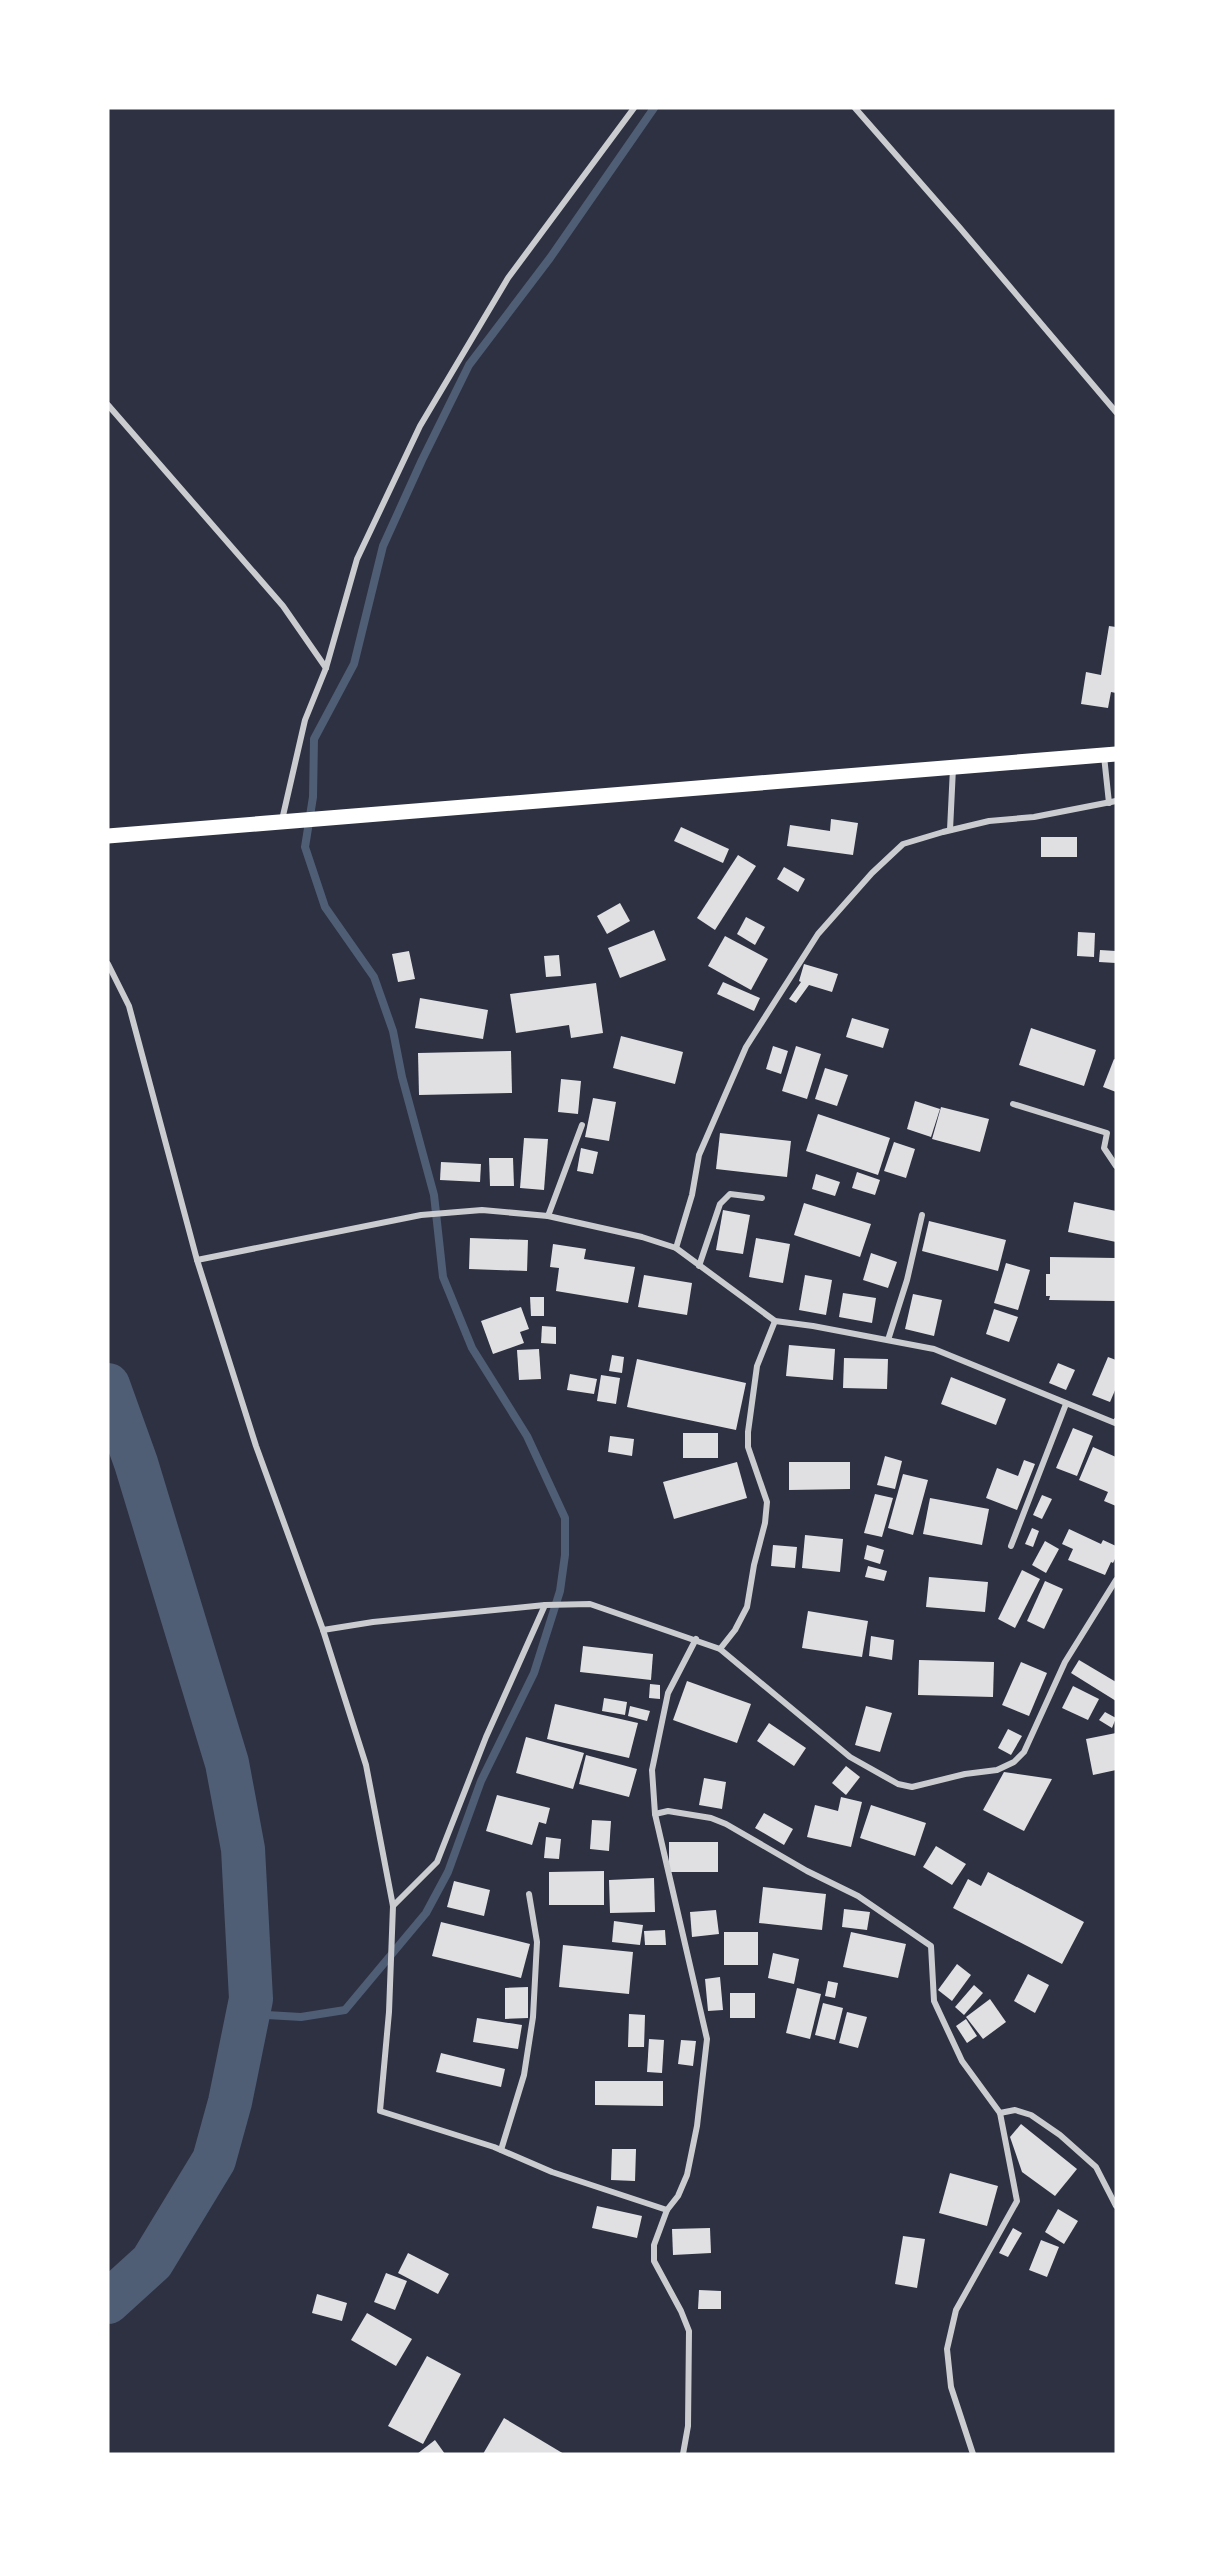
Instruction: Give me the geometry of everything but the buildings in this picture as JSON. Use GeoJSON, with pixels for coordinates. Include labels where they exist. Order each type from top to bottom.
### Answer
{"type":"FeatureCollection","features":[{"type":"Feature","properties":{"kind":"main road"},"geometry":{"type":"LineString","coordinates":[[108,836],[282,824],[1110,754]]}},
{"type":"Feature","properties":{"kind":"street"},"geometry":{"type":"LineString","coordinates":[[282,824],[306,720],[326,668],[357,559],[420,426],[508,278],[634,108]]}},
{"type":"Feature","properties":{"kind":"street"},"geometry":{"type":"LineString","coordinates":[[855,108],[1116,412]]}},
{"type":"Feature","properties":{"kind":"street"},"geometry":{"type":"LineString","coordinates":[[108,405],[283,606],[326,668]]}},
{"type":"Feature","properties":{"kind":"street"},"geometry":{"type":"LineString","coordinates":[[1108,803],[1110,754]]}},
{"type":"Feature","properties":{"kind":"street"},"geometry":{"type":"LineString","coordinates":[[950,830],[953,767]]}},
{"type":"Feature","properties":{"kind":"street"},"geometry":{"type":"LineString","coordinates":[[676,1248],[692,1195],[699,1155],[747,1047],[818,934],[872,873],[903,844],[950,830],[989,821],[1034,817],[1116,801]]}},
{"type":"Feature","properties":{"kind":"street"},"geometry":{"type":"LineString","coordinates":[[108,964],[129,1006],[197,1260],[256,1446],[323,1630],[366,1765],[393,1906],[389,2012],[380,2111],[501,2150],[552,2172],[667,2210]]}},
{"type":"Feature","properties":{"kind":"street"},"geometry":{"type":"LineString","coordinates":[[1012,1104],[1107,1133],[1104,1148],[1116,1166]]}},
{"type":"Feature","properties":{"kind":"street"},"geometry":{"type":"LineString","coordinates":[[548,1216],[582,1125]]}},
{"type":"Feature","properties":{"kind":"street"},"geometry":{"type":"LineString","coordinates":[[699,1266],[720,1204],[730,1194],[762,1198]]}},
{"type":"Feature","properties":{"kind":"street"},"geometry":{"type":"LineString","coordinates":[[197,1260],[421,1215],[482,1210],[548,1216],[642,1237],[676,1248],[775,1321],[934,1349],[1116,1423]]}},
{"type":"Feature","properties":{"kind":"street"},"geometry":{"type":"LineString","coordinates":[[888,1340],[907,1280],[922,1215]]}},
{"type":"Feature","properties":{"kind":"street"},"geometry":{"type":"LineString","coordinates":[[720,1649],[735,1630],[747,1607],[754,1565],[765,1523],[767,1502],[748,1447],[748,1432],[757,1366],[775,1321]]}},
{"type":"Feature","properties":{"kind":"street"},"geometry":{"type":"LineString","coordinates":[[1011,1546],[1066,1404]]}},
{"type":"Feature","properties":{"kind":"street"},"geometry":{"type":"LineString","coordinates":[[323,1630],[373,1622],[545,1605],[590,1604],[720,1649],[850,1757],[898,1784],[912,1787],[965,1774],[997,1770],[1014,1762],[1024,1752],[1065,1662],[1116,1580]]}},
{"type":"Feature","properties":{"kind":"street"},"geometry":{"type":"LineString","coordinates":[[393,1906],[437,1862],[486,1737],[545,1605]]}},
{"type":"Feature","properties":{"kind":"street"},"geometry":{"type":"LineString","coordinates":[[683,2454],[688,2426],[689,2331],[654,2260],[654,2245],[667,2210],[678,2196],[687,2175],[697,2126],[707,2039],[655,1814],[652,1770],[668,1693],[696,1639]]}},
{"type":"Feature","properties":{"kind":"street"},"geometry":{"type":"LineString","coordinates":[[655,1814],[668,1811],[711,1818],[726,1824],[807,1871],[858,1896],[931,1946],[934,2001],[962,2061],[1000,2113],[1017,2201],[956,2310],[947,2349],[951,2387],[972,2454]]}},
{"type":"Feature","properties":{"kind":"street"},"geometry":{"type":"LineString","coordinates":[[501,2150],[524,2075],[532,2017],[537,1942],[529,1894]]}},
{"type":"Feature","properties":{"kind":"street"},"geometry":{"type":"LineString","coordinates":[[1000,2113],[1015,2110],[1031,2115],[1060,2135],[1096,2167],[1116,2206]]}},
{"type":"Feature","properties":{"kind":"waterway"},"geometry":{"type":"LineString","coordinates":[[248,2014],[301,2017],[345,2010],[426,1913],[448,1872],[481,1781],[534,1673],[560,1591],[565,1555],[565,1518],[527,1436],[472,1348],[443,1277],[434,1195],[402,1077],[393,1031],[374,977],[325,907],[305,847],[313,797],[314,739],[354,664],[383,546],[422,460],[469,365],[550,258],[654,108]]}},
{"type":"Feature","properties":{"kind":"waterway"},"geometry":{"type":"LineString","coordinates":[[108,1385],[136,1463],[227,1763],[243,1849],[251,1999],[230,2102],[214,2160],[152,2262],[108,2302]]}}]}
